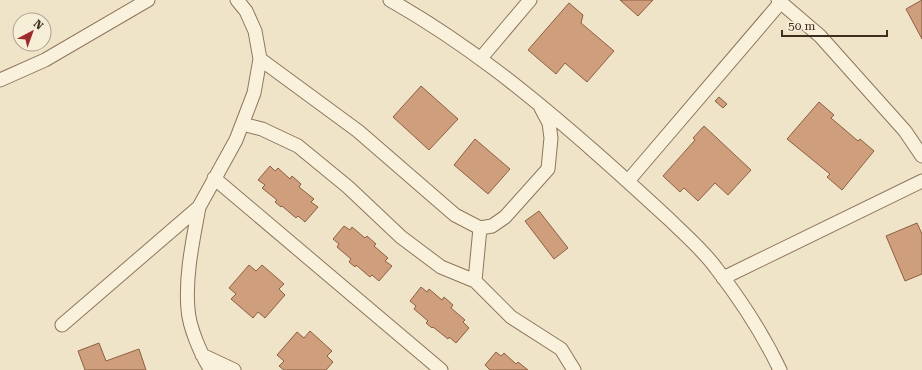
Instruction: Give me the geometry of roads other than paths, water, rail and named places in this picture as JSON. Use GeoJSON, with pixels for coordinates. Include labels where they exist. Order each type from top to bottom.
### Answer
{"type":"FeatureCollection","features":[{"type":"Feature","properties":{"kind":"street"},"geometry":{"type":"LineString","coordinates":[[0,80],[45,60],[148,0]]}},
{"type":"Feature","properties":{"kind":"street"},"geometry":{"type":"LineString","coordinates":[[210,370],[202,356],[188,310],[190,258],[199,208],[236,140],[254,93],[260,59],[255,31],[246,11],[237,0]]}},
{"type":"Feature","properties":{"kind":"street"},"geometry":{"type":"LineString","coordinates":[[390,0],[432,24],[481,58],[538,102],[628,181],[686,235],[716,267],[770,348],[780,370]]}},
{"type":"Feature","properties":{"kind":"street"},"geometry":{"type":"LineString","coordinates":[[481,58],[530,0]]}},
{"type":"Feature","properties":{"kind":"street"},"geometry":{"type":"LineString","coordinates":[[628,181],[780,1],[820,36],[905,131],[922,156]]}},
{"type":"Feature","properties":{"kind":"street"},"geometry":{"type":"LineString","coordinates":[[260,59],[358,131],[455,215],[480,228],[492,226],[505,217],[548,169],[551,138],[549,123],[538,102]]}},
{"type":"Feature","properties":{"kind":"street"},"geometry":{"type":"LineString","coordinates":[[242,124],[262,129],[298,146],[348,187],[401,237],[440,267],[476,281],[511,317],[561,350],[574,370]]}},
{"type":"Feature","properties":{"kind":"street"},"geometry":{"type":"LineString","coordinates":[[214,178],[441,370]]}},
{"type":"Feature","properties":{"kind":"street"},"geometry":{"type":"LineString","coordinates":[[723,278],[922,181]]}},
{"type":"Feature","properties":{"kind":"street"},"geometry":{"type":"LineString","coordinates":[[62,325],[199,208]]}},
{"type":"Feature","properties":{"kind":"street"},"geometry":{"type":"LineString","coordinates":[[476,281],[480,228]]}},
{"type":"Feature","properties":{"kind":"street"},"geometry":{"type":"LineString","coordinates":[[202,356],[234,370]]}}]}
